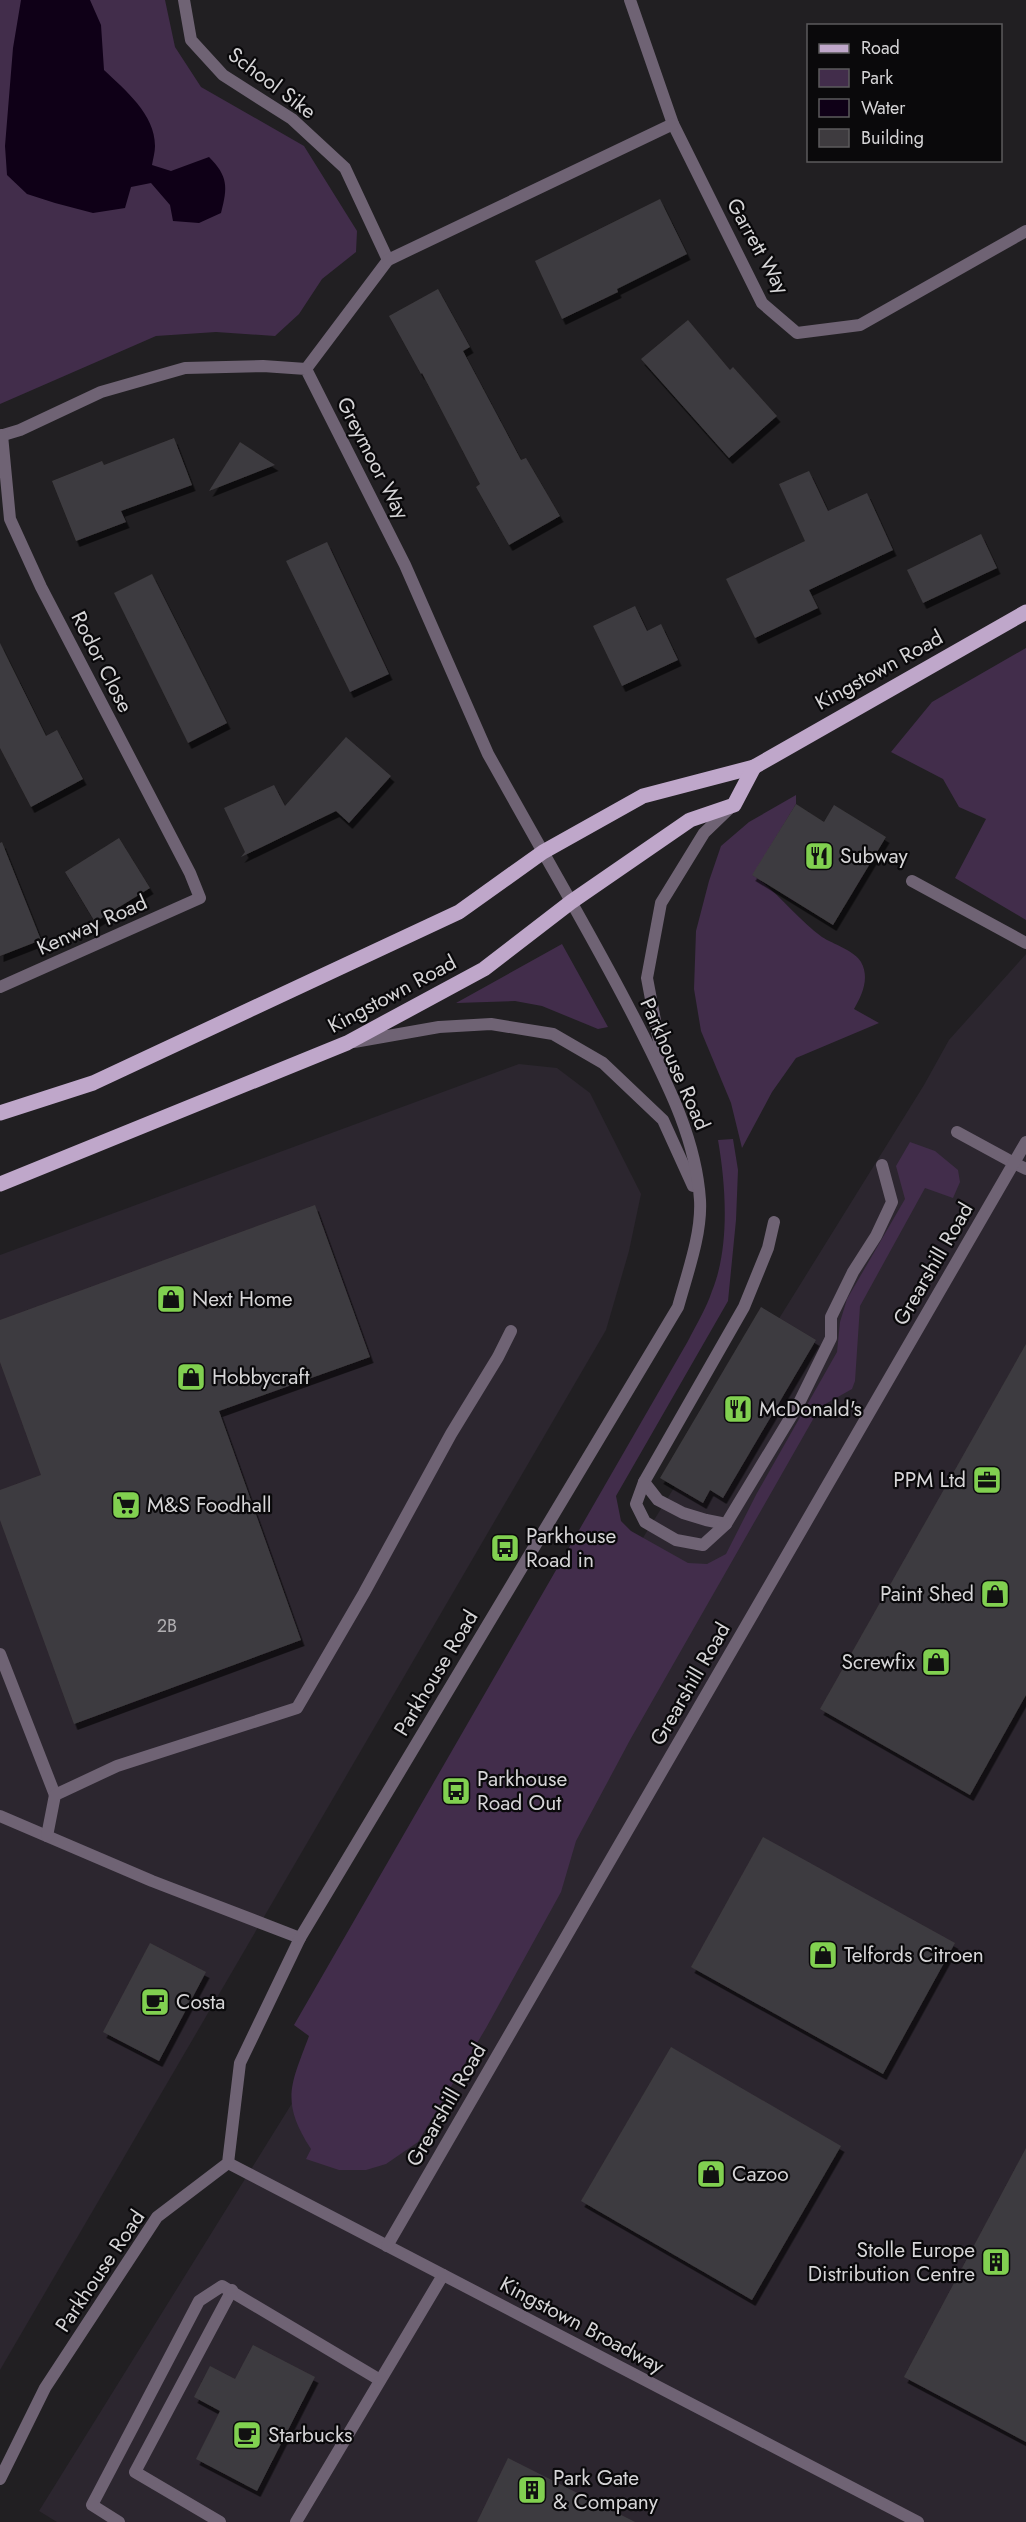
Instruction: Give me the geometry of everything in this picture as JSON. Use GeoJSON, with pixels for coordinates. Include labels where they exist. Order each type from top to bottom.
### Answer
{"type":"FeatureCollection","features":[{"type":"Feature","properties":{"kind":"main road","name":"Kingstown Road"},"geometry":{"type":"LineString","coordinates":[[0,1113],[93,1083],[459,912],[543,852],[643,795],[754,767],[1026,612]]}},
{"type":"Feature","properties":{"kind":"main road"},"geometry":{"type":"LineString","coordinates":[[734,805],[754,767]]}},
{"type":"Feature","properties":{"kind":"main road","name":"Kingstown Road"},"geometry":{"type":"LineString","coordinates":[[0,1184],[346,1043],[484,969],[571,902],[690,820],[734,805]]}},
{"type":"Feature","properties":{"kind":"street","name":"School Sike"},"geometry":{"type":"LineString","coordinates":[[184,0],[191,40],[223,75],[292,119],[345,168],[388,260]]}},
{"type":"Feature","properties":{"kind":"street","name":"Garrett Way"},"geometry":{"type":"LineString","coordinates":[[630,0],[673,124],[762,303],[797,333],[860,325],[1026,231]]}},
{"type":"Feature","properties":{"kind":"street"},"geometry":{"type":"LineString","coordinates":[[1,436],[20,430],[101,392],[185,368],[263,366],[306,369],[388,260],[673,124]]}},
{"type":"Feature","properties":{"kind":"street","name":"Greymoor Way"},"geometry":{"type":"LineString","coordinates":[[306,369],[405,565],[488,754],[543,852]]}},
{"type":"Feature","properties":{"kind":"street","name":"Rodor Close"},"geometry":{"type":"LineString","coordinates":[[1,436],[10,519],[41,587],[190,873],[200,898]]}},
{"type":"Feature","properties":{"kind":"street"},"geometry":{"type":"LineString","coordinates":[[668,1083],[647,978],[661,903],[704,833],[734,805]]}},
{"type":"Feature","properties":{"kind":"street","name":"Parkhouse Road"},"geometry":{"type":"LineString","coordinates":[[0,2479],[45,2388],[157,2217],[228,2163],[240,2062],[300,1938],[678,1306],[694,1250],[700,1201],[690,1143],[668,1083],[616,982],[543,852]]}},
{"type":"Feature","properties":{"kind":"street"},"geometry":{"type":"LineString","coordinates":[[912,881],[1026,943]]}},
{"type":"Feature","properties":{"kind":"street","name":"Kenway Road"},"geometry":{"type":"LineString","coordinates":[[0,987],[200,898]]}},
{"type":"Feature","properties":{"kind":"street"},"geometry":{"type":"LineString","coordinates":[[346,1043],[438,1027],[491,1024],[553,1034],[603,1063],[663,1120],[700,1201]]}},
{"type":"Feature","properties":{"kind":"street"},"geometry":{"type":"LineString","coordinates":[[957,1132],[1026,1169]]}},
{"type":"Feature","properties":{"kind":"street","name":"Grearshill Road"},"geometry":{"type":"LineString","coordinates":[[387,2246],[1026,1142]]}},
{"type":"Feature","properties":{"kind":"street"},"geometry":{"type":"LineString","coordinates":[[774,1222],[768,1248],[744,1307],[644,1482],[636,1504],[645,1522],[676,1540],[703,1545],[726,1524],[798,1405],[831,1338],[831,1317],[892,1202],[882,1165]]}},
{"type":"Feature","properties":{"kind":"street"},"geometry":{"type":"LineString","coordinates":[[55,1795],[117,1766],[297,1708],[511,1331]]}},
{"type":"Feature","properties":{"kind":"street"},"geometry":{"type":"LineString","coordinates":[[644,1482],[658,1500],[706,1520],[726,1524]]}},
{"type":"Feature","properties":{"kind":"street"},"geometry":{"type":"LineString","coordinates":[[0,1654],[55,1795],[47,1836]]}},
{"type":"Feature","properties":{"kind":"street"},"geometry":{"type":"LineString","coordinates":[[0,1816],[152,1881],[300,1938]]}},
{"type":"Feature","properties":{"kind":"street","name":"Kingstown Broadway"},"geometry":{"type":"LineString","coordinates":[[228,2163],[918,2522]]}},
{"type":"Feature","properties":{"kind":"street"},"geometry":{"type":"LineString","coordinates":[[287,2522],[297,2519],[443,2275]]}},
{"type":"Feature","properties":{"kind":"street"},"geometry":{"type":"LineString","coordinates":[[119,2522],[92,2505],[199,2301],[222,2286],[380,2380]]}},
{"type":"Feature","properties":{"kind":"street"},"geometry":{"type":"LineString","coordinates":[[220,2522],[135,2472],[232,2290]]}},
{"type":"Feature","properties":{"kind":"shaded area"},"geometry":{"type":"Polygon","coordinates":[[[1026,954],[1026,2522],[57,2522],[39,2511],[924,1085],[949,1040],[1026,954]]]}},
{"type":"Feature","properties":{"kind":"shaded area"},"geometry":{"type":"Polygon","coordinates":[[[519,1064],[557,1068],[590,1093],[641,1194],[629,1251],[606,1330],[0,2370],[0,1255],[519,1064]]]}},
{"type":"Feature","properties":{"kind":"green space"},"geometry":{"type":"Polygon","coordinates":[[[0,0],[165,0],[175,47],[201,87],[304,146],[357,231],[356,252],[322,279],[299,314],[275,336],[216,332],[156,336],[0,404],[0,0]]]}},
{"type":"Feature","properties":{"kind":"green space"},"geometry":{"type":"Polygon","coordinates":[[[1026,648],[1026,920],[955,878],[986,819],[959,807],[943,779],[891,752],[932,702],[1026,648]]]}},
{"type":"Feature","properties":{"kind":"green space"},"geometry":{"type":"Polygon","coordinates":[[[796,795],[796,804],[753,875],[813,930],[858,958],[864,968],[865,980],[854,1009],[879,1023],[796,1058],[772,1092],[742,1148],[731,1103],[701,1031],[694,989],[696,931],[721,846],[749,822],[796,795]]]}},
{"type":"Feature","properties":{"kind":"green space"},"geometry":{"type":"Polygon","coordinates":[[[562,944],[608,1027],[598,1029],[542,1006],[515,1001],[456,1003],[562,944]]]}},
{"type":"Feature","properties":{"kind":"green space"},"geometry":{"type":"Polygon","coordinates":[[[733,1139],[738,1170],[736,1220],[728,1301],[616,1496],[621,1521],[631,1531],[688,1563],[707,1564],[726,1554],[757,1493],[837,1352],[840,1322],[847,1299],[905,1199],[896,1166],[910,1142],[935,1151],[958,1170],[960,1182],[953,1198],[925,1188],[860,1306],[855,1381],[852,1389],[820,1407],[630,1740],[576,1841],[561,1892],[486,2028],[418,2142],[386,2164],[366,2170],[339,2170],[306,2159],[311,2149],[295,2118],[292,2093],[297,2068],[309,2036],[294,2025],[704,1311],[718,1274],[724,1236],[723,1177],[718,1140],[733,1139]]]}},
{"type":"Feature","properties":{"kind":"water"},"geometry":{"type":"Polygon","coordinates":[[[21,0],[90,0],[101,25],[104,70],[137,104],[150,123],[155,146],[152,165],[171,171],[209,157],[220,170],[225,182],[221,213],[199,223],[173,221],[170,205],[151,183],[131,187],[125,208],[93,213],[27,194],[7,175],[5,146],[13,48],[21,0]]]}},
{"type":"Feature","properties":{"kind":"building"},"geometry":{"type":"Polygon","coordinates":[[[660,199],[687,254],[617,289],[618,292],[562,319],[535,261],[660,199]]]}},
{"type":"Feature","properties":{"kind":"building"},"geometry":{"type":"Polygon","coordinates":[[[438,289],[470,347],[463,351],[521,460],[526,458],[560,516],[509,545],[476,487],[480,484],[422,373],[389,316],[438,289]]]}},
{"type":"Feature","properties":{"kind":"building"},"geometry":{"type":"Polygon","coordinates":[[[688,320],[730,370],[733,367],[777,416],[729,458],[641,359],[688,320]]]}},
{"type":"Feature","properties":{"kind":"building"},"geometry":{"type":"Polygon","coordinates":[[[174,438],[192,485],[121,511],[126,522],[76,541],[52,481],[102,461],[104,465],[174,438]]]}},
{"type":"Feature","properties":{"kind":"building"},"geometry":{"type":"Polygon","coordinates":[[[240,442],[275,465],[209,491],[240,442]]]}},
{"type":"Feature","properties":{"kind":"building"},"geometry":{"type":"Polygon","coordinates":[[[809,471],[828,511],[867,493],[893,550],[809,590],[818,608],[755,638],[726,579],[805,541],[779,484],[809,471]]]}},
{"type":"Feature","properties":{"kind":"building"},"geometry":{"type":"Polygon","coordinates":[[[981,534],[997,568],[923,603],[907,570],[981,534]]]}},
{"type":"Feature","properties":{"kind":"building"},"geometry":{"type":"Polygon","coordinates":[[[327,542],[389,674],[350,692],[286,561],[327,542]]]}},
{"type":"Feature","properties":{"kind":"building"},"geometry":{"type":"Polygon","coordinates":[[[152,574],[227,723],[188,743],[114,593],[152,574]]]}},
{"type":"Feature","properties":{"kind":"building"},"geometry":{"type":"Polygon","coordinates":[[[635,606],[647,631],[661,624],[678,660],[622,686],[593,626],[635,606]]]}},
{"type":"Feature","properties":{"kind":"building"},"geometry":{"type":"Polygon","coordinates":[[[0,643],[46,736],[57,730],[83,779],[31,807],[0,748],[0,643]]]}},
{"type":"Feature","properties":{"kind":"building"},"geometry":{"type":"Polygon","coordinates":[[[346,737],[391,776],[349,823],[336,811],[241,857],[245,852],[224,808],[274,785],[285,806],[346,737]]]}},
{"type":"Feature","properties":{"kind":"building","name":"Subway"},"geometry":{"type":"Polygon","coordinates":[[[796,804],[824,822],[834,805],[886,837],[833,925],[752,875],[796,804]]]}},
{"type":"Feature","properties":{"kind":"building"},"geometry":{"type":"Polygon","coordinates":[[[119,838],[150,888],[95,922],[65,872],[119,838]]]}},
{"type":"Feature","properties":{"kind":"building"},"geometry":{"type":"Polygon","coordinates":[[[2,842],[41,940],[0,956],[0,843],[2,842]]]}},
{"type":"Feature","properties":{"kind":"building"},"geometry":{"type":"Polygon","coordinates":[[[315,1205],[370,1357],[219,1411],[301,1640],[74,1724],[0,1520],[0,1490],[41,1475],[0,1362],[0,1320],[315,1205]]]}},
{"type":"Feature","properties":{"kind":"building","name":"McDonald's"},"geometry":{"type":"Polygon","coordinates":[[[761,1307],[816,1340],[723,1498],[710,1490],[703,1503],[660,1478],[761,1307]]]}},
{"type":"Feature","properties":{"kind":"building","name":"Screwfix"},"geometry":{"type":"Polygon","coordinates":[[[1026,1344],[1026,1695],[970,1795],[820,1709],[1026,1344]]]}},
{"type":"Feature","properties":{"kind":"building","name":"Telfords Citroen"},"geometry":{"type":"Polygon","coordinates":[[[763,1837],[955,1943],[883,2074],[691,1967],[763,1837]]]}},
{"type":"Feature","properties":{"kind":"building","name":"Costa"},"geometry":{"type":"Polygon","coordinates":[[[150,1943],[206,1972],[159,2061],[103,2032],[150,1943]]]}},
{"type":"Feature","properties":{"kind":"building","name":"Cazoo"},"geometry":{"type":"Polygon","coordinates":[[[671,2047],[841,2146],[752,2300],[581,2201],[671,2047]]]}},
{"type":"Feature","properties":{"kind":"building","name":"Stolle Europe Distribution Centre"},"geometry":{"type":"Polygon","coordinates":[[[1026,2148],[1026,2442],[904,2377],[1026,2148]]]}},
{"type":"Feature","properties":{"kind":"building","name":"Starbucks"},"geometry":{"type":"Polygon","coordinates":[[[253,2345],[315,2377],[257,2491],[196,2459],[220,2411],[194,2397],[210,2366],[235,2379],[253,2345]]]}},
{"type":"Feature","properties":{"kind":"building","name":"Park Gate & Company"},"geometry":{"type":"Polygon","coordinates":[[[508,2458],[635,2522],[477,2522],[508,2458]]]}},
{"type":"Feature","properties":{"kind":"place","name":"Subway"},"geometry":{"type":"Point","coordinates":[819,856]}},
{"type":"Feature","properties":{"kind":"place","name":"Next Home"},"geometry":{"type":"Point","coordinates":[171,1299]}},
{"type":"Feature","properties":{"kind":"place","name":"Hobbycraft"},"geometry":{"type":"Point","coordinates":[191,1377]}},
{"type":"Feature","properties":{"kind":"place","name":"McDonald's"},"geometry":{"type":"Point","coordinates":[738,1409]}},
{"type":"Feature","properties":{"kind":"place","name":"PPM Ltd"},"geometry":{"type":"Point","coordinates":[987,1480]}},
{"type":"Feature","properties":{"kind":"place","name":"M&S Foodhall"},"geometry":{"type":"Point","coordinates":[126,1505]}},
{"type":"Feature","properties":{"kind":"place","name":"Parkhouse Road in"},"geometry":{"type":"Point","coordinates":[505,1548]}},
{"type":"Feature","properties":{"kind":"place","name":"Paint Shed"},"geometry":{"type":"Point","coordinates":[995,1594]}},
{"type":"Feature","properties":{"kind":"place","name":"Screwfix"},"geometry":{"type":"Point","coordinates":[936,1662]}},
{"type":"Feature","properties":{"kind":"place","name":"Parkhouse Road Out"},"geometry":{"type":"Point","coordinates":[456,1791]}},
{"type":"Feature","properties":{"kind":"place","name":"Telfords Citroen"},"geometry":{"type":"Point","coordinates":[823,1955]}},
{"type":"Feature","properties":{"kind":"place","name":"Costa"},"geometry":{"type":"Point","coordinates":[155,2002]}},
{"type":"Feature","properties":{"kind":"place","name":"Cazoo"},"geometry":{"type":"Point","coordinates":[711,2174]}},
{"type":"Feature","properties":{"kind":"place","name":"Stolle Europe Distribution Centre"},"geometry":{"type":"Point","coordinates":[996,2262]}},
{"type":"Feature","properties":{"kind":"place","name":"Starbucks"},"geometry":{"type":"Point","coordinates":[247,2435]}},
{"type":"Feature","properties":{"kind":"place","name":"Park Gate & Company"},"geometry":{"type":"Point","coordinates":[532,2490]}}]}
